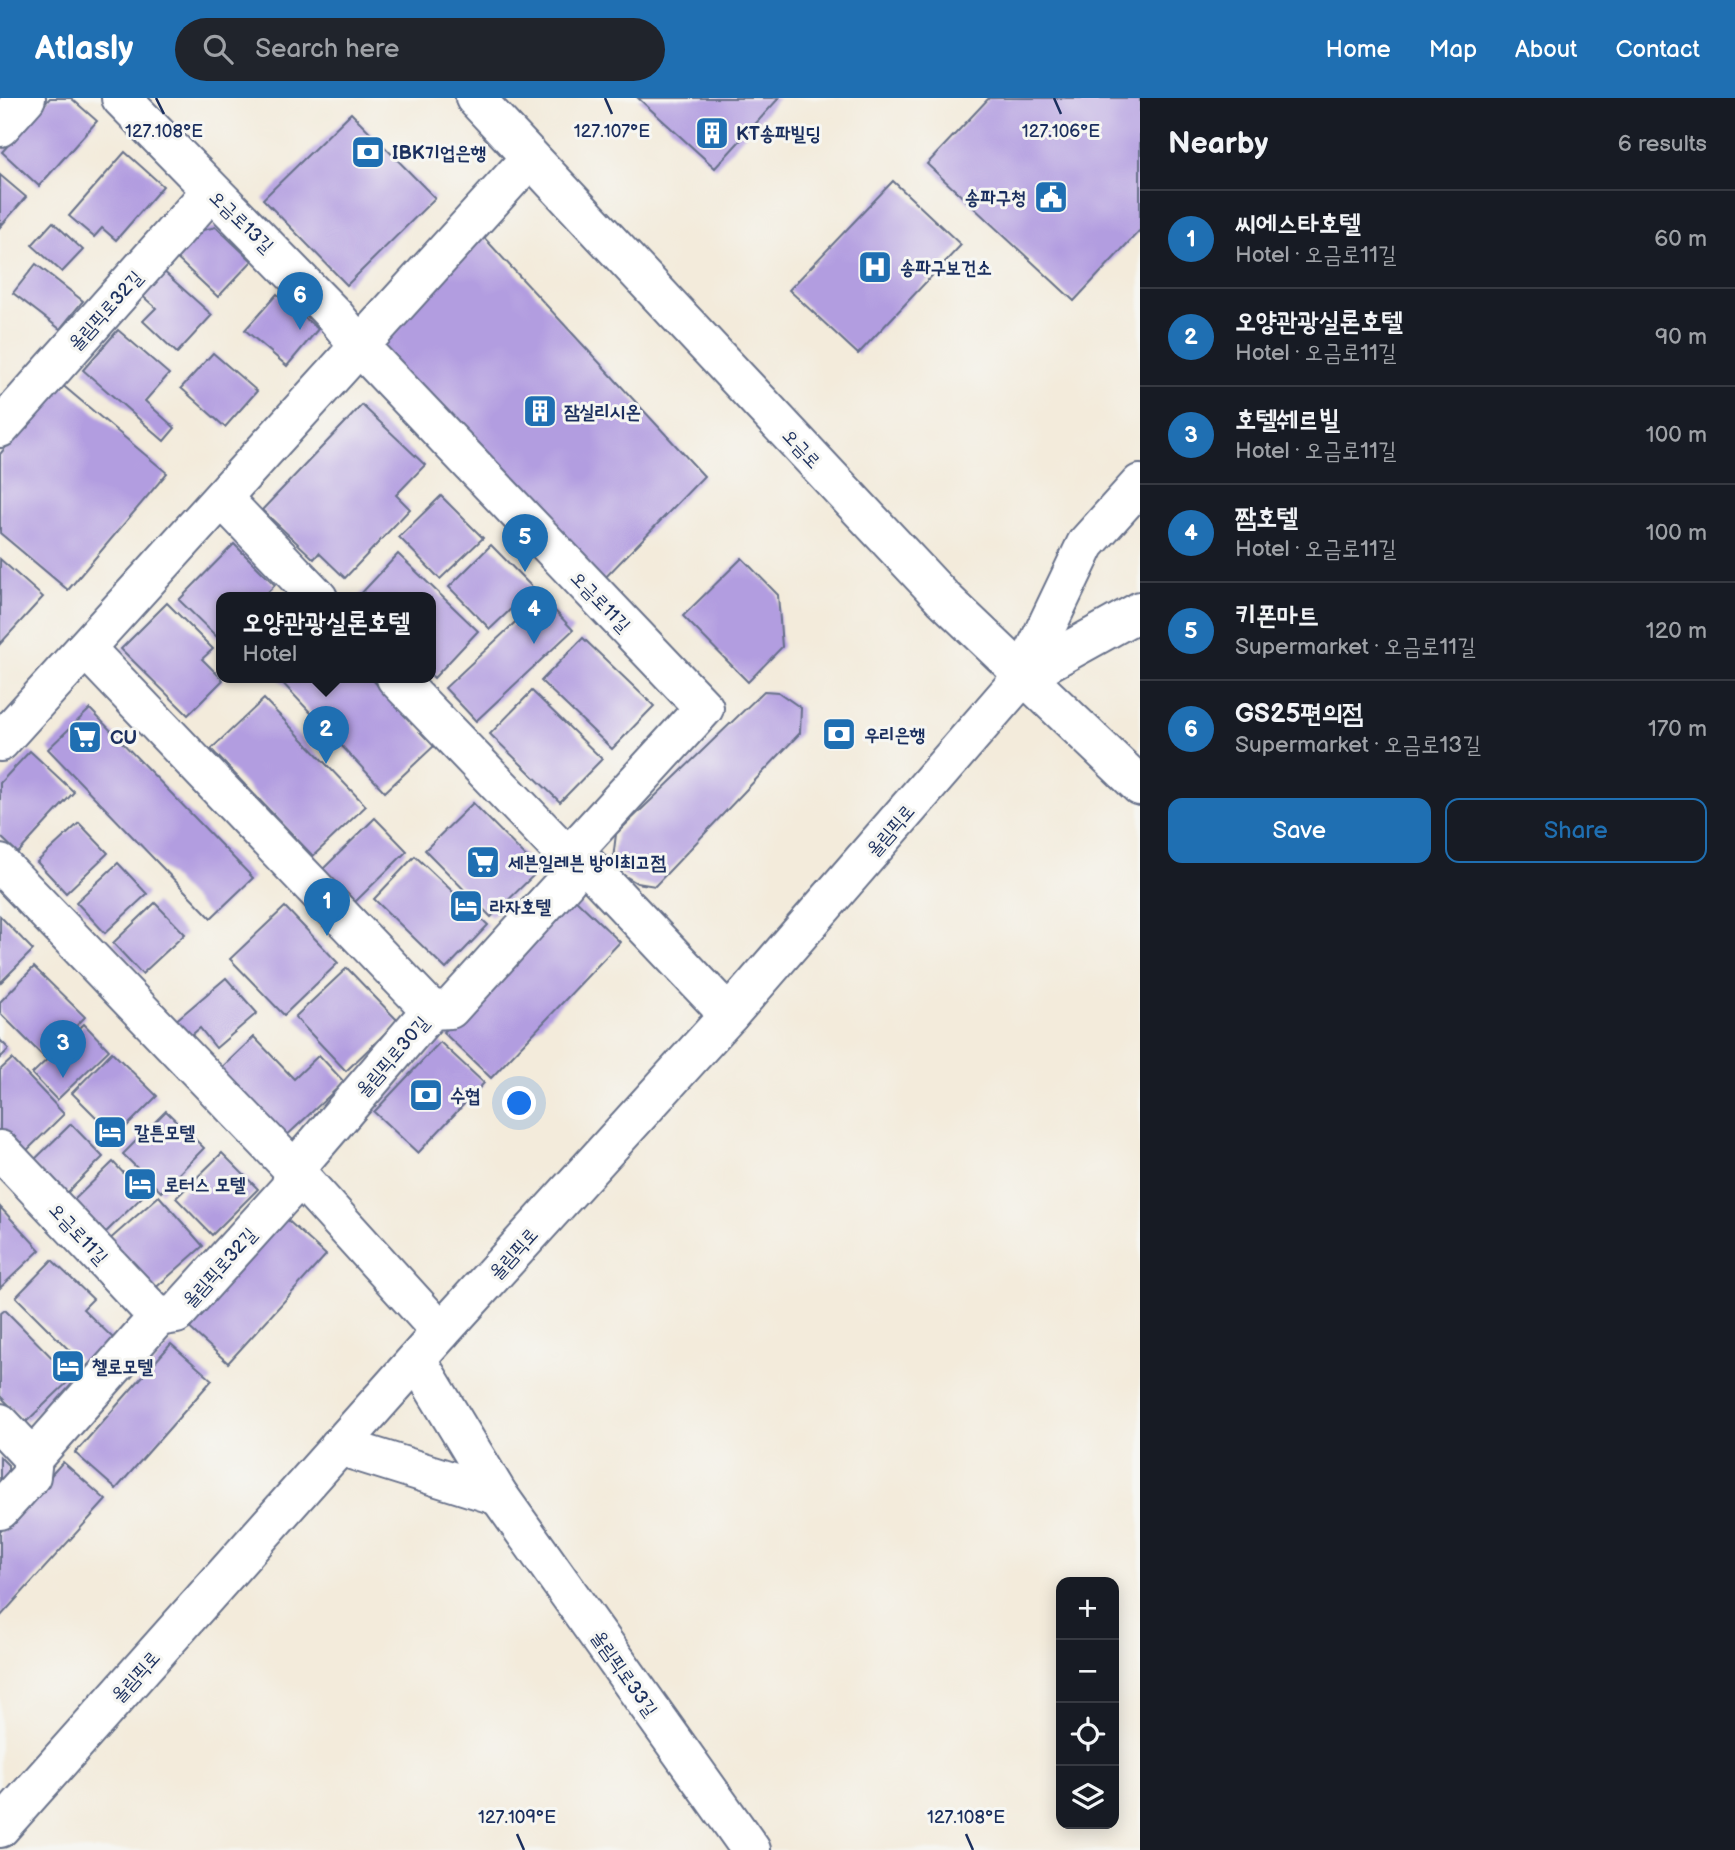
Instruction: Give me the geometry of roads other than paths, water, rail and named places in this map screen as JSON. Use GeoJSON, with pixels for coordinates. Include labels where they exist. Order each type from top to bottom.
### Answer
{"type":"FeatureCollection","features":[{"type":"Feature","properties":{"kind":"street"},"geometry":{"type":"LineString","coordinates":[[0,127],[26,98]]}},
{"type":"Feature","properties":{"kind":"street","name":"오금로13길"},"geometry":{"type":"LineString","coordinates":[[121,98],[211,191],[244,220],[335,316],[360,347]]}},
{"type":"Feature","properties":{"kind":"street","name":"오금로"},"geometry":{"type":"LineString","coordinates":[[475,98],[943,598],[1140,786]]}},
{"type":"Feature","properties":{"kind":"street"},"geometry":{"type":"LineString","coordinates":[[0,742],[530,158]]}},
{"type":"Feature","properties":{"kind":"street","name":"올림픽로32길"},"geometry":{"type":"LineString","coordinates":[[0,428],[211,191]]}},
{"type":"Feature","properties":{"kind":"street","name":"오금로11길"},"geometry":{"type":"LineString","coordinates":[[360,347],[704,708],[568,857]]}},
{"type":"Feature","properties":{"kind":"street","name":"올림픽로"},"geometry":{"type":"LineString","coordinates":[[0,1828],[339,1446],[729,1015],[1023,676],[1086,544],[1140,484]]}},
{"type":"Feature","properties":{"kind":"street"},"geometry":{"type":"LineString","coordinates":[[222,498],[312,592]]}},
{"type":"Feature","properties":{"kind":"street","name":"올림픽로"},"geometry":{"type":"LineString","coordinates":[[1023,676],[1140,611]]}},
{"type":"Feature","properties":{"kind":"street"},"geometry":{"type":"LineString","coordinates":[[86,649],[431,1010]]}},
{"type":"Feature","properties":{"kind":"street"},"geometry":{"type":"LineString","coordinates":[[401,683],[568,857],[586,864],[729,1015]]}},
{"type":"Feature","properties":{"kind":"street","name":"올림픽로30길"},"geometry":{"type":"LineString","coordinates":[[294,1170],[431,1010],[450,1009],[567,880],[568,857]]}},
{"type":"Feature","properties":{"kind":"street"},"geometry":{"type":"LineString","coordinates":[[0,864],[294,1170],[429,1346]]}},
{"type":"Feature","properties":{"kind":"street","name":"오금로11길"},"geometry":{"type":"LineString","coordinates":[[0,1150],[158,1317]]}},
{"type":"Feature","properties":{"kind":"street","name":"올림픽로32길"},"geometry":{"type":"LineString","coordinates":[[0,1510],[31,1476],[33,1458],[158,1317],[176,1314],[290,1188],[294,1170]]}},
{"type":"Feature","properties":{"kind":"street","name":"올림픽로33길"},"geometry":{"type":"LineString","coordinates":[[429,1346],[499,1496],[751,1850]]}},
{"type":"Feature","properties":{"kind":"street"},"geometry":{"type":"LineString","coordinates":[[0,1423],[33,1458]]}},
{"type":"Feature","properties":{"kind":"street"},"geometry":{"type":"LineString","coordinates":[[339,1446],[499,1496]]}},
{"type":"Feature","properties":{"kind":"place","name":"KT송파빌딩"},"geometry":{"type":"Point","coordinates":[712,133]}},
{"type":"Feature","properties":{"kind":"place","name":"IBK기업은행"},"geometry":{"type":"Point","coordinates":[368,152]}},
{"type":"Feature","properties":{"kind":"place","name":"송파구청"},"geometry":{"type":"Point","coordinates":[1051,197]}},
{"type":"Feature","properties":{"kind":"place","name":"송파구보건소"},"geometry":{"type":"Point","coordinates":[875,267]}},
{"type":"Feature","properties":{"kind":"place","name":"GS25편의점"},"geometry":{"type":"Point","coordinates":[300,330]}},
{"type":"Feature","properties":{"kind":"place","name":"잠실리시온"},"geometry":{"type":"Point","coordinates":[540,411]}},
{"type":"Feature","properties":{"kind":"place","name":"키폰마트"},"geometry":{"type":"Point","coordinates":[525,572]}},
{"type":"Feature","properties":{"kind":"place","name":"짬호텔"},"geometry":{"type":"Point","coordinates":[534,644]}},
{"type":"Feature","properties":{"kind":"place","name":"우리은행"},"geometry":{"type":"Point","coordinates":[839,734]}},
{"type":"Feature","properties":{"kind":"place","name":"CU"},"geometry":{"type":"Point","coordinates":[85,737]}},
{"type":"Feature","properties":{"kind":"place","name":"오양관광실론호텔"},"geometry":{"type":"Point","coordinates":[326,764]}},
{"type":"Feature","properties":{"kind":"place","name":"세븐일레븐 방이최고점"},"geometry":{"type":"Point","coordinates":[483,862]}},
{"type":"Feature","properties":{"kind":"place","name":"라자호텔"},"geometry":{"type":"Point","coordinates":[466,906]}},
{"type":"Feature","properties":{"kind":"place","name":"씨에스타호텔"},"geometry":{"type":"Point","coordinates":[327,936]}},
{"type":"Feature","properties":{"kind":"place","name":"호텔쉐르빌"},"geometry":{"type":"Point","coordinates":[63,1078]}},
{"type":"Feature","properties":{"kind":"place","name":"수협"},"geometry":{"type":"Point","coordinates":[426,1095]}},
{"type":"Feature","properties":{"kind":"place","name":"칼튼모텔"},"geometry":{"type":"Point","coordinates":[110,1132]}},
{"type":"Feature","properties":{"kind":"place","name":"로터스 모텔"},"geometry":{"type":"Point","coordinates":[140,1184]}},
{"type":"Feature","properties":{"kind":"place","name":"첼로모텔"},"geometry":{"type":"Point","coordinates":[68,1366]}}]}
